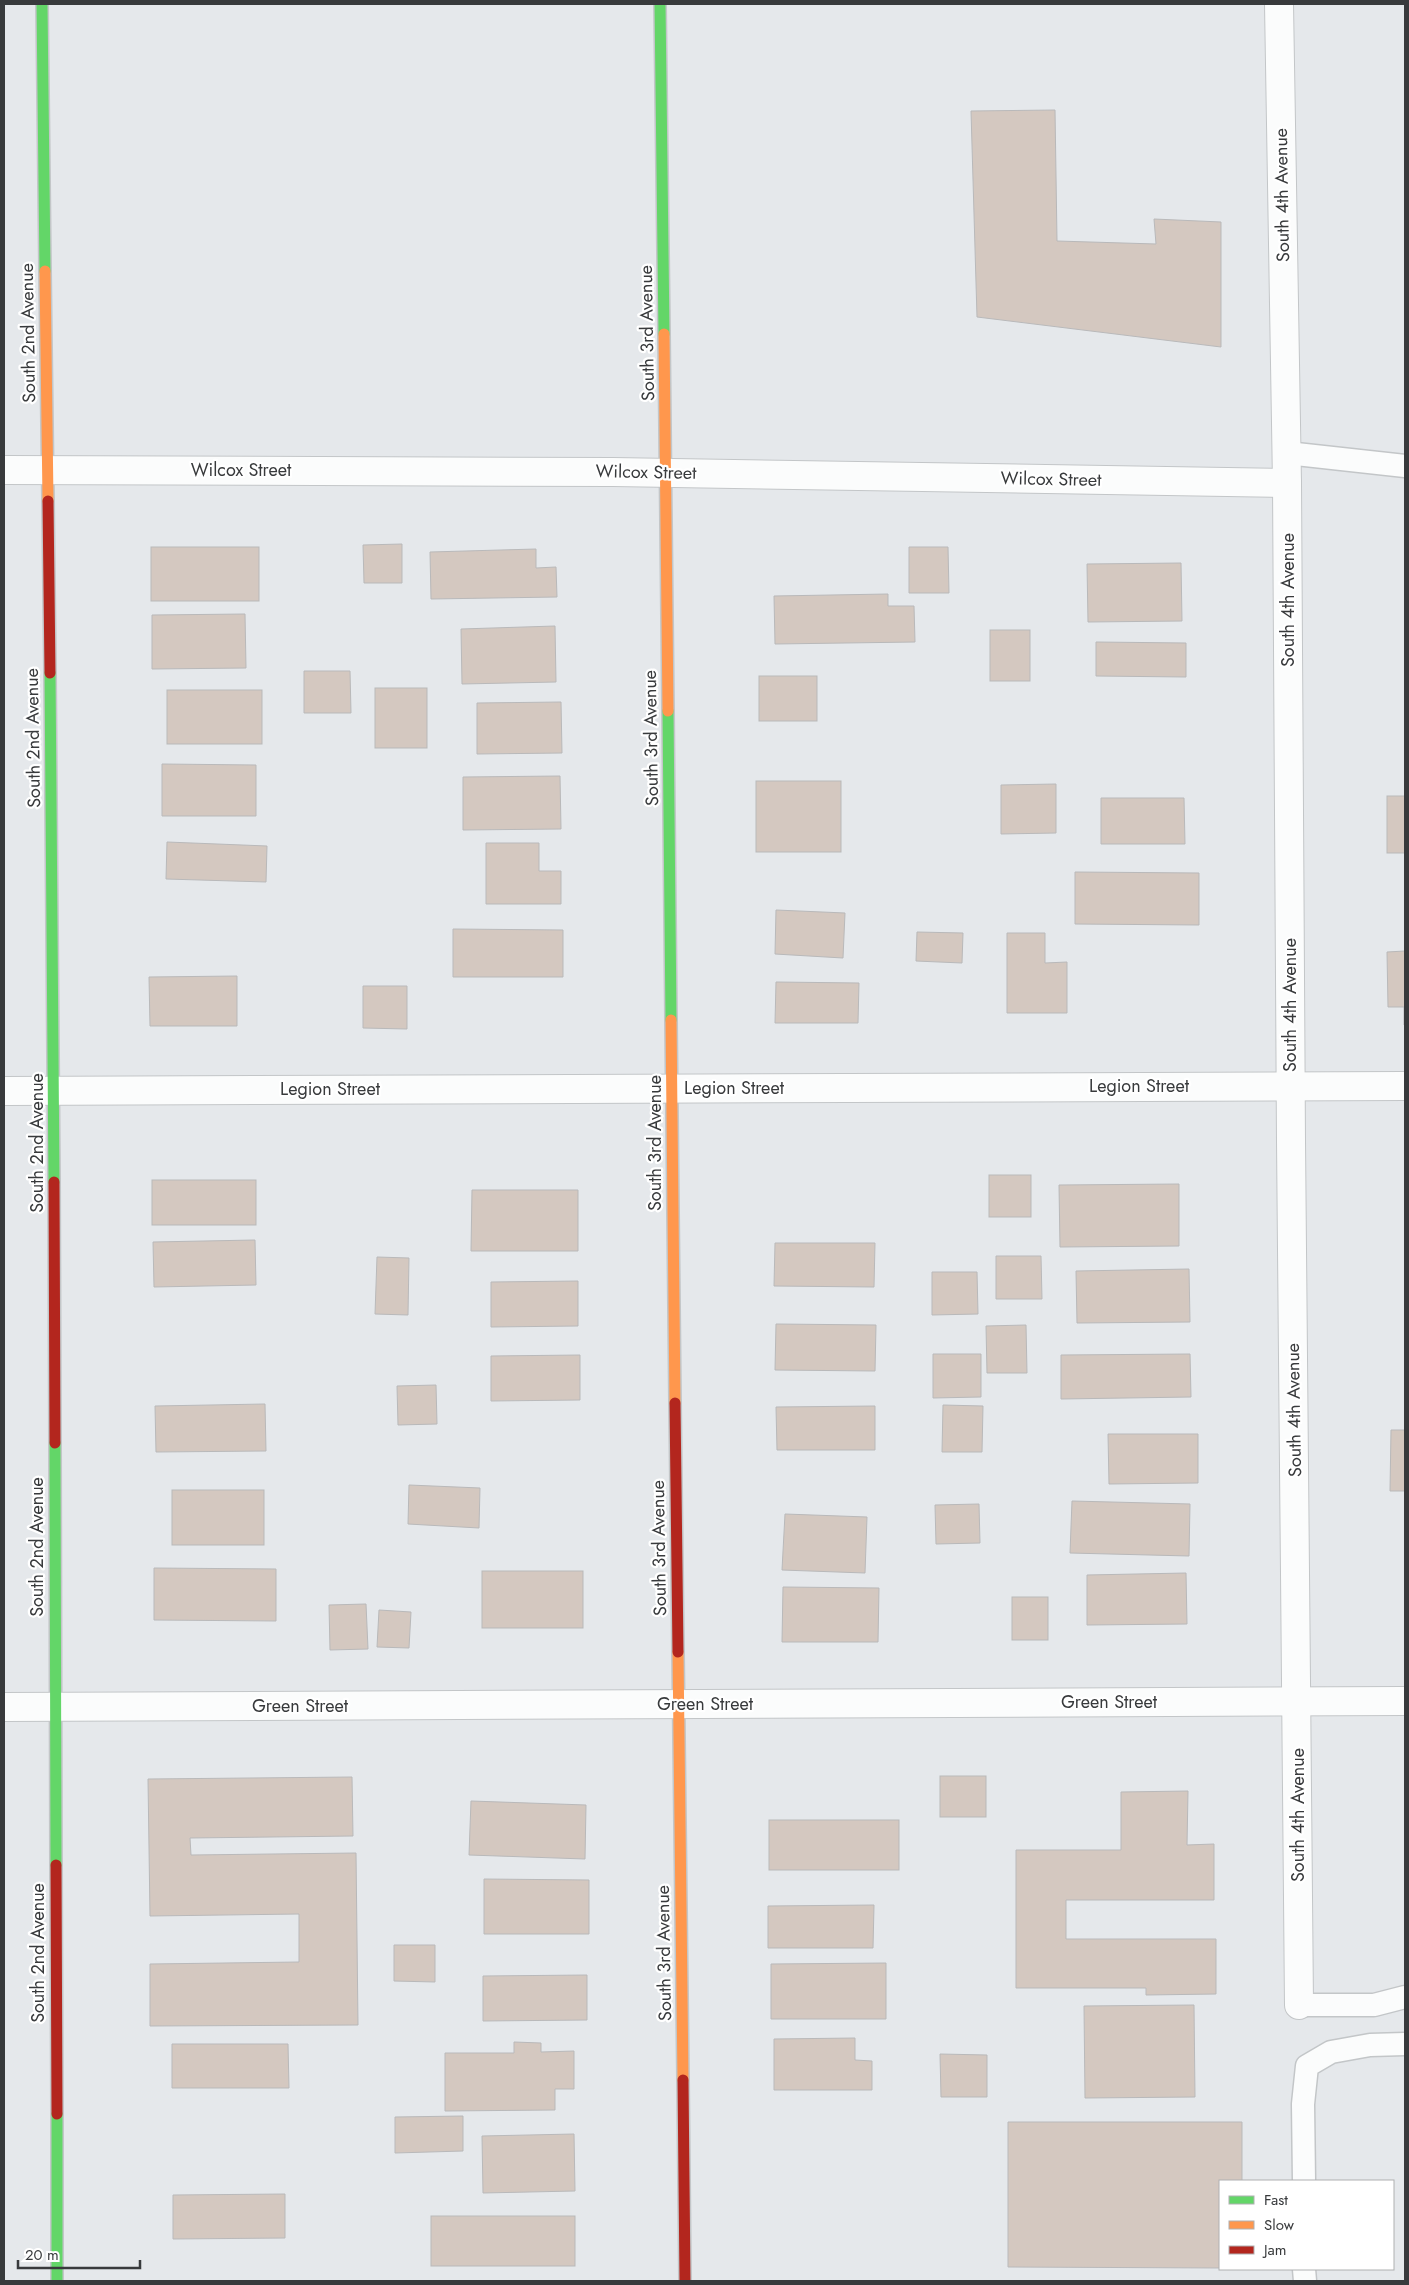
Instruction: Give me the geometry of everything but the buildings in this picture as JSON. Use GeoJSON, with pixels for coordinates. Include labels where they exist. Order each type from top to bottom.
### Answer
{"type":"FeatureCollection","features":[{"type":"Feature","properties":{"kind":"street","name":"South 2nd Avenue"},"geometry":{"type":"LineString","coordinates":[[42,4],[54,1090],[57,2281]]}},
{"type":"Feature","properties":{"kind":"street","name":"South 3rd Avenue"},"geometry":{"type":"LineString","coordinates":[[660,4],[685,2281]]}},
{"type":"Feature","properties":{"kind":"street","name":"South 4th Avenue"},"geometry":{"type":"LineString","coordinates":[[1279,4],[1287,453],[1290,1086],[1300,2006]]}},
{"type":"Feature","properties":{"kind":"street","name":"Wilcox Street"},"geometry":{"type":"LineString","coordinates":[[4,470],[666,473],[1287,483]]}},
{"type":"Feature","properties":{"kind":"street","name":"Legion Street"},"geometry":{"type":"LineString","coordinates":[[4,1091],[1405,1086]]}},
{"type":"Feature","properties":{"kind":"street","name":"Green Street"},"geometry":{"type":"LineString","coordinates":[[4,1707],[1405,1701]]}},
{"type":"Feature","properties":{"kind":"lane"},"geometry":{"type":"LineString","coordinates":[[1287,453],[1405,466]]}},
{"type":"Feature","properties":{"kind":"lane"},"geometry":{"type":"LineString","coordinates":[[1300,2006],[1374,2005],[1405,1997]]}},
{"type":"Feature","properties":{"kind":"lane"},"geometry":{"type":"LineString","coordinates":[[1304,2180],[1303,2104],[1306,2066],[1331,2052],[1370,2045],[1405,2044]]}},
{"type":"Feature","properties":{"kind":"traffic: fast"},"geometry":{"type":"LineString","coordinates":[[42,4],[45,271]]}},
{"type":"Feature","properties":{"kind":"traffic: fast"},"geometry":{"type":"LineString","coordinates":[[660,4],[664,334]]}},
{"type":"Feature","properties":{"kind":"traffic: fast"},"geometry":{"type":"LineString","coordinates":[[50,673],[54,1182]]}},
{"type":"Feature","properties":{"kind":"traffic: fast"},"geometry":{"type":"LineString","coordinates":[[668,711],[671,1020]]}},
{"type":"Feature","properties":{"kind":"traffic: fast"},"geometry":{"type":"LineString","coordinates":[[55,1443],[56,1865]]}},
{"type":"Feature","properties":{"kind":"traffic: fast"},"geometry":{"type":"LineString","coordinates":[[57,2114],[57,2281]]}},
{"type":"Feature","properties":{"kind":"traffic: slow"},"geometry":{"type":"LineString","coordinates":[[45,271],[48,501]]}},
{"type":"Feature","properties":{"kind":"traffic: slow"},"geometry":{"type":"LineString","coordinates":[[664,334],[668,711]]}},
{"type":"Feature","properties":{"kind":"traffic: slow"},"geometry":{"type":"LineString","coordinates":[[671,1020],[675,1403]]}},
{"type":"Feature","properties":{"kind":"traffic: slow"},"geometry":{"type":"LineString","coordinates":[[678,1652],[683,2080]]}},
{"type":"Feature","properties":{"kind":"traffic: jam"},"geometry":{"type":"LineString","coordinates":[[48,501],[50,673]]}},
{"type":"Feature","properties":{"kind":"traffic: jam"},"geometry":{"type":"LineString","coordinates":[[54,1182],[55,1443]]}},
{"type":"Feature","properties":{"kind":"traffic: jam"},"geometry":{"type":"LineString","coordinates":[[675,1403],[678,1652]]}},
{"type":"Feature","properties":{"kind":"traffic: jam"},"geometry":{"type":"LineString","coordinates":[[56,1865],[57,2114]]}},
{"type":"Feature","properties":{"kind":"traffic: jam"},"geometry":{"type":"LineString","coordinates":[[683,2080],[685,2281]]}}]}
